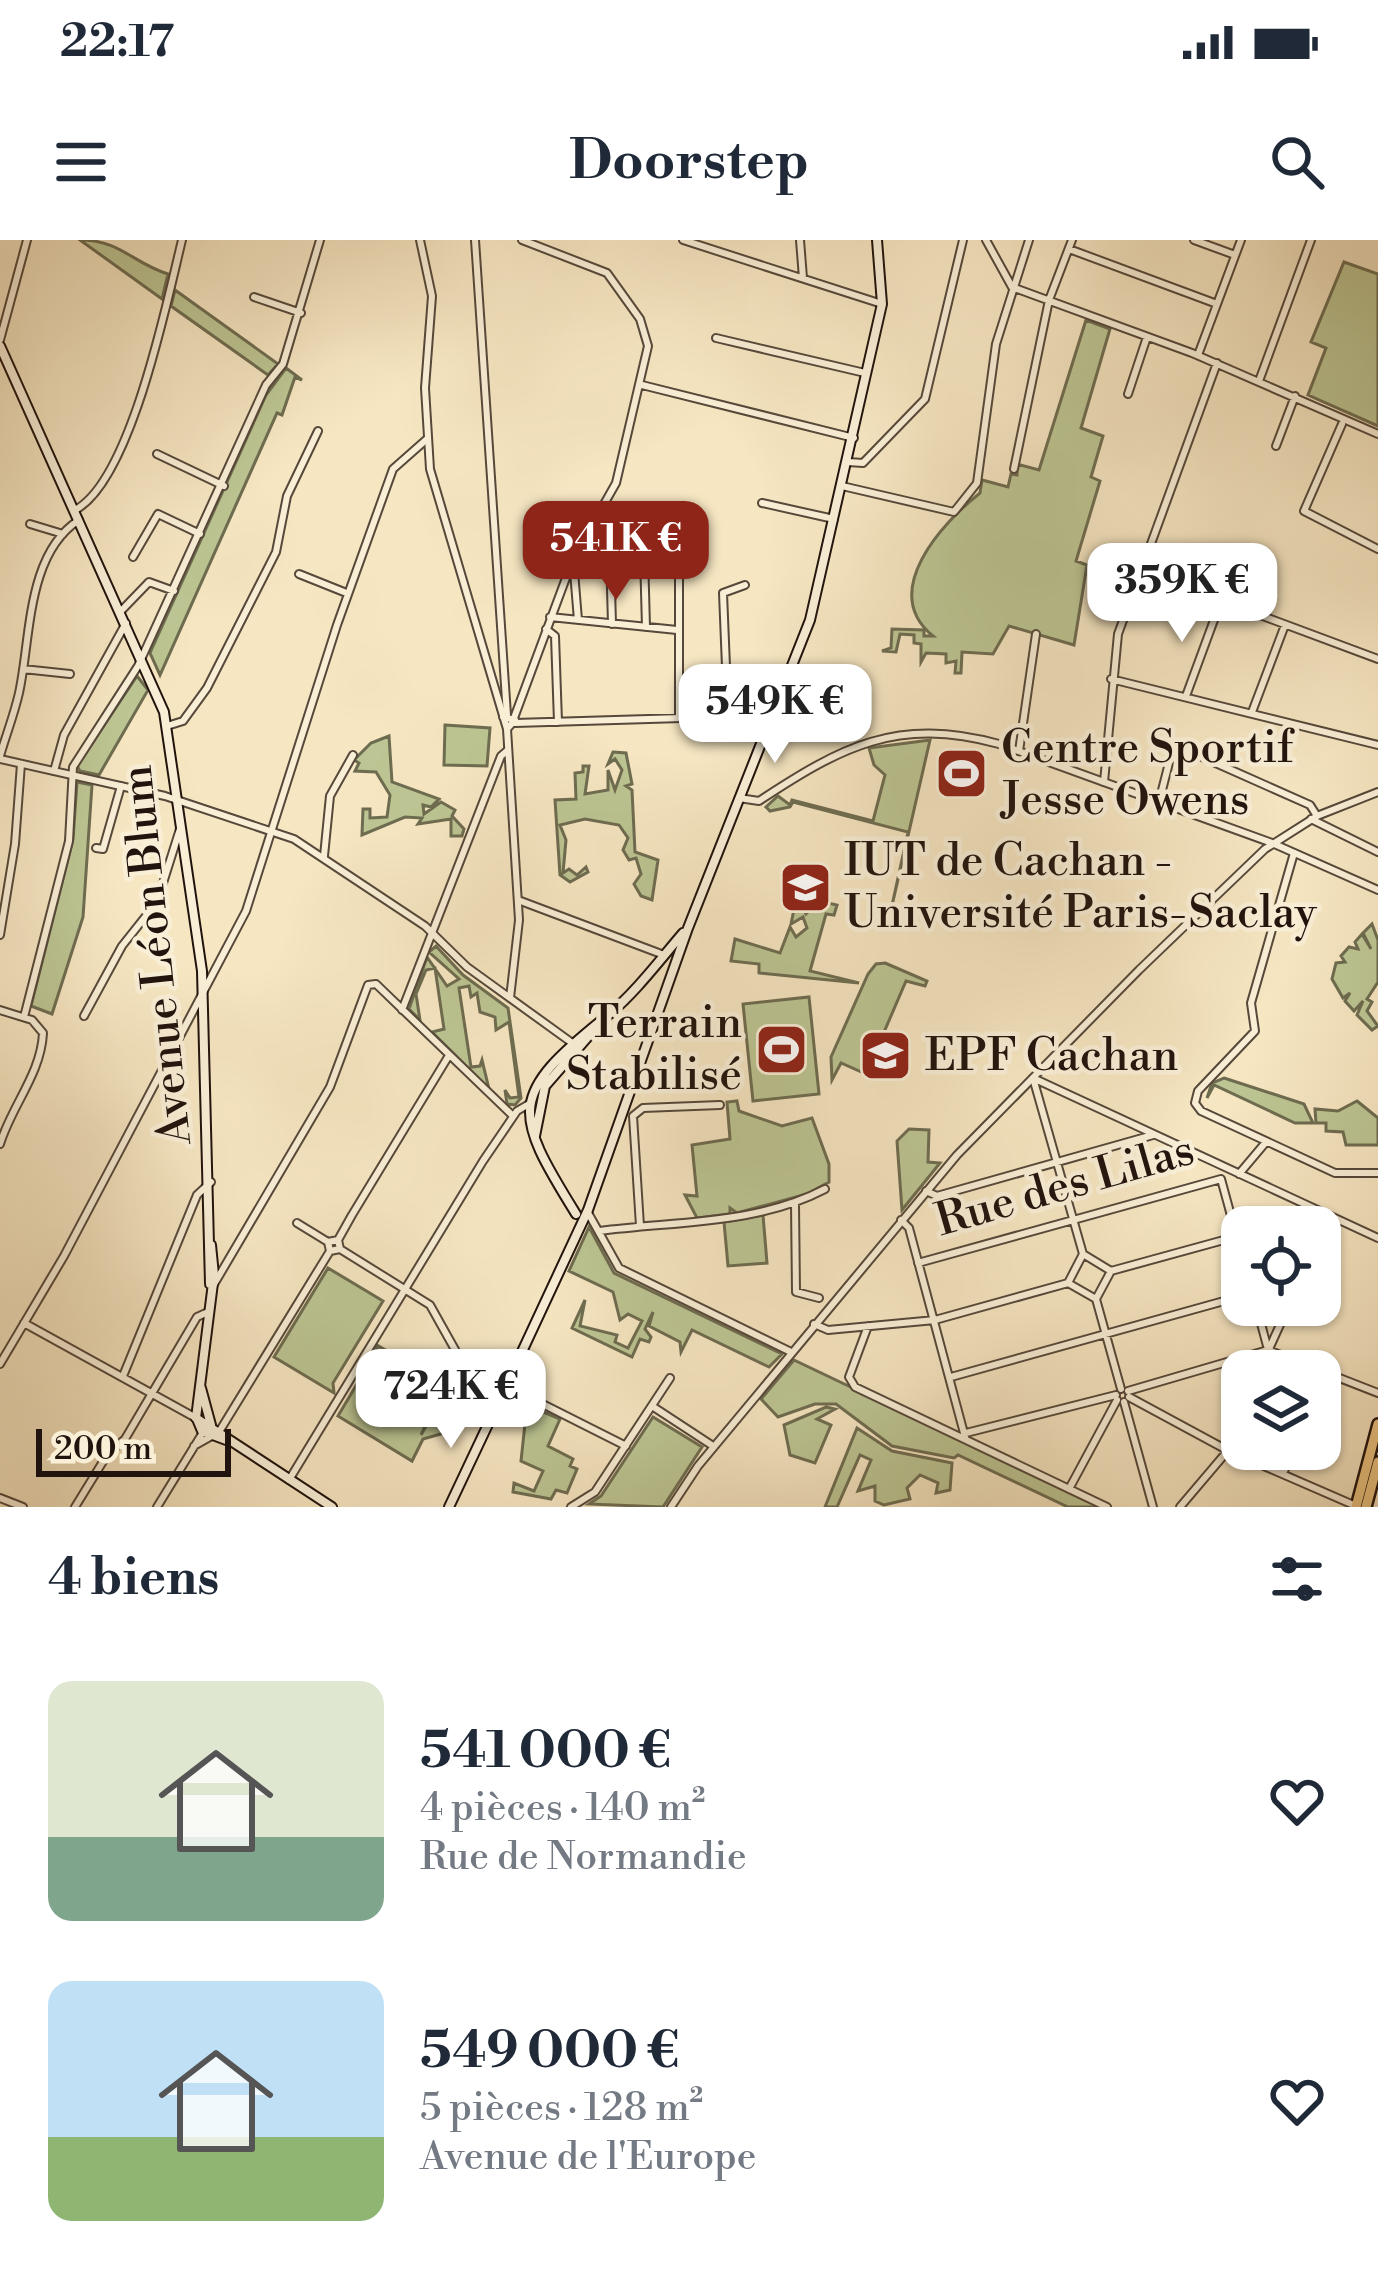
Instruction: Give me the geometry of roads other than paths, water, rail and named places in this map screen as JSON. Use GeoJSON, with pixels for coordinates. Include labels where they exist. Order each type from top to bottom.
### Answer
{"type":"FeatureCollection","features":[{"type":"Feature","properties":{"kind":"main road"},"geometry":{"type":"LineString","coordinates":[[449,1507],[570,1245],[688,928],[806,632],[882,304],[878,240]]}},
{"type":"Feature","properties":{"kind":"main road","name":"Avenue Léon Blum"},"geometry":{"type":"LineString","coordinates":[[0,343],[142,658],[167,726],[203,988],[210,1286],[196,1418]]}},
{"type":"Feature","properties":{"kind":"main road"},"geometry":{"type":"LineString","coordinates":[[581,1209],[534,1144],[530,1113],[543,1072],[601,1021],[688,928]]}},
{"type":"Feature","properties":{"kind":"main road"},"geometry":{"type":"LineString","coordinates":[[657,964],[678,962]]}},
{"type":"Feature","properties":{"kind":"main road","name":"Avenue Léon Blum"},"geometry":{"type":"LineString","coordinates":[[210,1243],[214,1267],[210,1286]]}},
{"type":"Feature","properties":{"kind":"main road","name":"Avenue Léon Blum"},"geometry":{"type":"LineString","coordinates":[[200,1380],[212,1433]]}},
{"type":"Feature","properties":{"kind":"main road"},"geometry":{"type":"LineString","coordinates":[[196,1418],[212,1433],[332,1507]]}},
{"type":"Feature","properties":{"kind":"main road"},"geometry":{"type":"LineString","coordinates":[[1356,1506],[1378,1424]]}},
{"type":"Feature","properties":{"kind":"main road"},"geometry":{"type":"LineString","coordinates":[[1366,1507],[1378,1462]]}},
{"type":"Feature","properties":{"kind":"street"},"geometry":{"type":"LineString","coordinates":[[0,343],[27,240]]}},
{"type":"Feature","properties":{"kind":"street"},"geometry":{"type":"LineString","coordinates":[[182,240],[152,362],[110,470],[63,534],[32,604],[23,669],[0,758],[178,800],[274,831],[324,856],[431,932],[574,1045]]}},
{"type":"Feature","properties":{"kind":"street"},"geometry":{"type":"LineString","coordinates":[[24,1017],[69,841],[70,775],[142,658],[259,403],[283,364],[320,240]]}},
{"type":"Feature","properties":{"kind":"street"},"geometry":{"type":"LineString","coordinates":[[420,240],[432,296],[427,439],[448,541],[510,718]]}},
{"type":"Feature","properties":{"kind":"street"},"geometry":{"type":"LineString","coordinates":[[475,240],[510,718]]}},
{"type":"Feature","properties":{"kind":"street"},"geometry":{"type":"LineString","coordinates":[[510,998],[518,899],[507,729],[578,548],[616,483],[642,385],[645,332],[616,281],[599,268],[522,240]]}},
{"type":"Feature","properties":{"kind":"street"},"geometry":{"type":"LineString","coordinates":[[682,240],[882,304]]}},
{"type":"Feature","properties":{"kind":"street"},"geometry":{"type":"LineString","coordinates":[[800,240],[804,280]]}},
{"type":"Feature","properties":{"kind":"street"},"geometry":{"type":"LineString","coordinates":[[848,461],[863,463],[925,399],[963,240]]}},
{"type":"Feature","properties":{"kind":"street"},"geometry":{"type":"LineString","coordinates":[[986,240],[1012,287],[1217,363],[1378,434]]}},
{"type":"Feature","properties":{"kind":"street"},"geometry":{"type":"LineString","coordinates":[[842,486],[957,511],[977,483],[996,344],[1029,240]]}},
{"type":"Feature","properties":{"kind":"street"},"geometry":{"type":"LineString","coordinates":[[1194,240],[1235,255]]}},
{"type":"Feature","properties":{"kind":"street"},"geometry":{"type":"LineString","coordinates":[[1198,356],[1241,240]]}},
{"type":"Feature","properties":{"kind":"street"},"geometry":{"type":"LineString","coordinates":[[1259,381],[1311,240]]}},
{"type":"Feature","properties":{"kind":"street"},"geometry":{"type":"LineString","coordinates":[[1014,469],[1049,300],[1071,244],[1217,304]]}},
{"type":"Feature","properties":{"kind":"street"},"geometry":{"type":"LineString","coordinates":[[254,297],[301,313]]}},
{"type":"Feature","properties":{"kind":"street"},"geometry":{"type":"LineString","coordinates":[[716,338],[868,374]]}},
{"type":"Feature","properties":{"kind":"street"},"geometry":{"type":"LineString","coordinates":[[1128,394],[1146,340]]}},
{"type":"Feature","properties":{"kind":"street"},"geometry":{"type":"LineString","coordinates":[[1104,782],[1118,634],[1217,363]]}},
{"type":"Feature","properties":{"kind":"street"},"geometry":{"type":"LineString","coordinates":[[642,385],[854,438]]}},
{"type":"Feature","properties":{"kind":"street"},"geometry":{"type":"LineString","coordinates":[[1276,446],[1294,396]]}},
{"type":"Feature","properties":{"kind":"street"},"geometry":{"type":"LineString","coordinates":[[1333,412],[1342,424]]}},
{"type":"Feature","properties":{"kind":"street"},"geometry":{"type":"LineString","coordinates":[[1342,424],[1354,422]]}},
{"type":"Feature","properties":{"kind":"street"},"geometry":{"type":"LineString","coordinates":[[1342,424],[1304,511],[1378,549]]}},
{"type":"Feature","properties":{"kind":"street"},"geometry":{"type":"LineString","coordinates":[[167,726],[184,720],[202,698],[263,580],[279,544],[292,480],[318,431]]}},
{"type":"Feature","properties":{"kind":"street"},"geometry":{"type":"LineString","coordinates":[[0,1364],[252,898],[337,625],[393,469],[427,439]]}},
{"type":"Feature","properties":{"kind":"street"},"geometry":{"type":"LineString","coordinates":[[157,454],[224,486]]}},
{"type":"Feature","properties":{"kind":"street"},"geometry":{"type":"LineString","coordinates":[[762,503],[834,519]]}},
{"type":"Feature","properties":{"kind":"street"},"geometry":{"type":"LineString","coordinates":[[133,556],[158,514],[200,534]]}},
{"type":"Feature","properties":{"kind":"street"},"geometry":{"type":"LineString","coordinates":[[30,524],[63,534]]}},
{"type":"Feature","properties":{"kind":"street"},"geometry":{"type":"LineString","coordinates":[[550,617],[676,630],[681,626],[679,561],[578,548]]}},
{"type":"Feature","properties":{"kind":"street"},"geometry":{"type":"LineString","coordinates":[[610,552],[612,624]]}},
{"type":"Feature","properties":{"kind":"street"},"geometry":{"type":"LineString","coordinates":[[644,555],[646,627]]}},
{"type":"Feature","properties":{"kind":"street"},"geometry":{"type":"LineString","coordinates":[[573,560],[578,620]]}},
{"type":"Feature","properties":{"kind":"street"},"geometry":{"type":"LineString","coordinates":[[1142,571],[1378,659]]}},
{"type":"Feature","properties":{"kind":"street"},"geometry":{"type":"LineString","coordinates":[[299,574],[344,592]]}},
{"type":"Feature","properties":{"kind":"street"},"geometry":{"type":"LineString","coordinates":[[121,610],[149,582],[174,591]]}},
{"type":"Feature","properties":{"kind":"street"},"geometry":{"type":"LineString","coordinates":[[728,716],[723,593],[746,585]]}},
{"type":"Feature","properties":{"kind":"street"},"geometry":{"type":"LineString","coordinates":[[1186,696],[1221,601]]}},
{"type":"Feature","properties":{"kind":"street"},"geometry":{"type":"LineString","coordinates":[[54,771],[65,734],[126,623]]}},
{"type":"Feature","properties":{"kind":"street"},"geometry":{"type":"LineString","coordinates":[[1252,712],[1285,625]]}},
{"type":"Feature","properties":{"kind":"street"},"geometry":{"type":"LineString","coordinates":[[546,629],[555,636],[558,722]]}},
{"type":"Feature","properties":{"kind":"street"},"geometry":{"type":"LineString","coordinates":[[676,630],[679,718]]}},
{"type":"Feature","properties":{"kind":"street"},"geometry":{"type":"LineString","coordinates":[[1019,752],[1036,634]]}},
{"type":"Feature","properties":{"kind":"street"},"geometry":{"type":"LineString","coordinates":[[23,669],[70,674]]}},
{"type":"Feature","properties":{"kind":"street"},"geometry":{"type":"LineString","coordinates":[[1111,679],[1378,745]]}},
{"type":"Feature","properties":{"kind":"street"},"geometry":{"type":"LineString","coordinates":[[510,718],[558,722],[728,716],[769,721]]}},
{"type":"Feature","properties":{"kind":"street"},"geometry":{"type":"LineString","coordinates":[[740,798],[759,801],[824,758],[894,736],[950,734],[1019,752],[1272,843],[1378,890]]}},
{"type":"Feature","properties":{"kind":"street"},"geometry":{"type":"LineString","coordinates":[[1159,802],[1177,748],[1310,805],[1314,817],[1378,852]]}},
{"type":"Feature","properties":{"kind":"street"},"geometry":{"type":"LineString","coordinates":[[402,1010],[501,756],[508,750]]}},
{"type":"Feature","properties":{"kind":"street"},"geometry":{"type":"LineString","coordinates":[[324,856],[330,796],[353,755]]}},
{"type":"Feature","properties":{"kind":"street"},"geometry":{"type":"LineString","coordinates":[[0,935],[21,764]]}},
{"type":"Feature","properties":{"kind":"street"},"geometry":{"type":"LineString","coordinates":[[96,848],[103,850],[121,786]]}},
{"type":"Feature","properties":{"kind":"street"},"geometry":{"type":"LineString","coordinates":[[670,1507],[713,1446],[926,1191],[1033,1078],[1272,843],[1314,817],[1378,792]]}},
{"type":"Feature","properties":{"kind":"street"},"geometry":{"type":"LineString","coordinates":[[84,1016],[122,946],[157,902],[182,826]]}},
{"type":"Feature","properties":{"kind":"street"},"geometry":{"type":"LineString","coordinates":[[172,854],[186,853]]}},
{"type":"Feature","properties":{"kind":"street"},"geometry":{"type":"LineString","coordinates":[[1294,853],[1251,1004],[1255,1031],[1198,1091],[1195,1103],[1335,1173],[1378,1173]]}},
{"type":"Feature","properties":{"kind":"street"},"geometry":{"type":"LineString","coordinates":[[518,899],[664,955]]}},
{"type":"Feature","properties":{"kind":"street"},"geometry":{"type":"LineString","coordinates":[[200,959],[217,964]]}},
{"type":"Feature","properties":{"kind":"street"},"geometry":{"type":"LineString","coordinates":[[210,1286],[225,1270],[330,1087],[368,985],[376,984],[513,1117]]}},
{"type":"Feature","properties":{"kind":"street"},"geometry":{"type":"LineString","coordinates":[[0,1010],[42,1029],[42,1057],[10,1112],[0,1144]]}},
{"type":"Feature","properties":{"kind":"street"},"geometry":{"type":"LineString","coordinates":[[191,1012],[204,1015]]}},
{"type":"Feature","properties":{"kind":"street"},"geometry":{"type":"LineString","coordinates":[[339,1244],[448,1057]]}},
{"type":"Feature","properties":{"kind":"street"},"geometry":{"type":"LineString","coordinates":[[1033,1078],[1307,1206]]}},
{"type":"Feature","properties":{"kind":"street"},"geometry":{"type":"LineString","coordinates":[[1033,1078],[1083,1254],[1111,1271]]}},
{"type":"Feature","properties":{"kind":"street"},"geometry":{"type":"LineString","coordinates":[[640,1226],[633,1116],[643,1108],[720,1105]]}},
{"type":"Feature","properties":{"kind":"street"},"geometry":{"type":"LineString","coordinates":[[289,1480],[513,1117],[530,1113]]}},
{"type":"Feature","properties":{"kind":"street"},"geometry":{"type":"LineString","coordinates":[[926,1191],[938,1196],[1154,1135]]}},
{"type":"Feature","properties":{"kind":"street"},"geometry":{"type":"LineString","coordinates":[[1239,1174],[1266,1142]]}},
{"type":"Feature","properties":{"kind":"street","name":"Rue des Lilas"},"geometry":{"type":"LineString","coordinates":[[918,1263],[1221,1179],[1226,1168]]}},
{"type":"Feature","properties":{"kind":"street"},"geometry":{"type":"LineString","coordinates":[[1221,1179],[1230,1206]]}},
{"type":"Feature","properties":{"kind":"street"},"geometry":{"type":"LineString","coordinates":[[123,1376],[197,1195],[211,1182]]}},
{"type":"Feature","properties":{"kind":"street"},"geometry":{"type":"LineString","coordinates":[[600,1231],[794,1204],[825,1189]]}},
{"type":"Feature","properties":{"kind":"street"},"geometry":{"type":"LineString","coordinates":[[794,1204],[796,1292],[819,1298]]}},
{"type":"Feature","properties":{"kind":"street"},"geometry":{"type":"LineString","coordinates":[[581,1209],[600,1231],[608,1254],[626,1273],[791,1352]]}},
{"type":"Feature","properties":{"kind":"street"},"geometry":{"type":"LineString","coordinates":[[902,1220],[966,1435]]}},
{"type":"Feature","properties":{"kind":"street"},"geometry":{"type":"LineString","coordinates":[[1341,1221],[1378,1238]]}},
{"type":"Feature","properties":{"kind":"street"},"geometry":{"type":"LineString","coordinates":[[297,1222],[329,1246]]}},
{"type":"Feature","properties":{"kind":"street"},"geometry":{"type":"LineString","coordinates":[[1153,1507],[1096,1299],[1111,1271],[1221,1241]]}},
{"type":"Feature","properties":{"kind":"street"},"geometry":{"type":"LineString","coordinates":[[157,1507],[194,1446],[212,1433],[329,1246],[339,1244],[434,1308],[461,1362],[626,1446]]}},
{"type":"Feature","properties":{"kind":"street"},"geometry":{"type":"LineString","coordinates":[[1068,1283],[1083,1254]]}},
{"type":"Feature","properties":{"kind":"street"},"geometry":{"type":"LineString","coordinates":[[214,1267],[225,1270]]}},
{"type":"Feature","properties":{"kind":"street"},"geometry":{"type":"LineString","coordinates":[[814,1324],[828,1330],[935,1320],[1068,1283],[1096,1299]]}},
{"type":"Feature","properties":{"kind":"street"},"geometry":{"type":"LineString","coordinates":[[951,1377],[1221,1302]]}},
{"type":"Feature","properties":{"kind":"street"},"geometry":{"type":"LineString","coordinates":[[75,1507],[154,1394],[190,1329],[208,1312]]}},
{"type":"Feature","properties":{"kind":"street"},"geometry":{"type":"LineString","coordinates":[[24,1323],[154,1394],[212,1433]]}},
{"type":"Feature","properties":{"kind":"street"},"geometry":{"type":"LineString","coordinates":[[868,1326],[849,1376],[852,1384],[1107,1507]]}},
{"type":"Feature","properties":{"kind":"street"},"geometry":{"type":"LineString","coordinates":[[1262,1326],[1268,1350]]}},
{"type":"Feature","properties":{"kind":"street"},"geometry":{"type":"LineString","coordinates":[[1268,1350],[1279,1326]]}},
{"type":"Feature","properties":{"kind":"street"},"geometry":{"type":"LineString","coordinates":[[190,1329],[206,1333]]}},
{"type":"Feature","properties":{"kind":"street"},"geometry":{"type":"LineString","coordinates":[[966,1435],[1123,1396],[1221,1365]]}},
{"type":"Feature","properties":{"kind":"street"},"geometry":{"type":"LineString","coordinates":[[571,1507],[595,1492],[670,1378]]}},
{"type":"Feature","properties":{"kind":"street"},"geometry":{"type":"LineString","coordinates":[[1341,1382],[1378,1393]]}},
{"type":"Feature","properties":{"kind":"street"},"geometry":{"type":"LineString","coordinates":[[1123,1396],[1221,1447]]}},
{"type":"Feature","properties":{"kind":"street"},"geometry":{"type":"LineString","coordinates":[[1069,1489],[1123,1396]]}},
{"type":"Feature","properties":{"kind":"street"},"geometry":{"type":"LineString","coordinates":[[181,1411],[196,1406]]}},
{"type":"Feature","properties":{"kind":"street"},"geometry":{"type":"LineString","coordinates":[[652,1406],[713,1446]]}},
{"type":"Feature","properties":{"kind":"street"},"geometry":{"type":"LineString","coordinates":[[181,1411],[196,1418]]}},
{"type":"Feature","properties":{"kind":"street"},"geometry":{"type":"LineString","coordinates":[[194,1446],[212,1433]]}},
{"type":"Feature","properties":{"kind":"street"},"geometry":{"type":"LineString","coordinates":[[1180,1507],[1221,1457]]}},
{"type":"Feature","properties":{"kind":"street"},"geometry":{"type":"LineString","coordinates":[[1274,1470],[1356,1506]]}},
{"type":"Feature","properties":{"kind":"street"},"geometry":{"type":"LineString","coordinates":[[1283,1474],[1285,1470]]}},
{"type":"Feature","properties":{"kind":"street"},"geometry":{"type":"LineString","coordinates":[[0,1498],[23,1507]]}},
{"type":"Feature","properties":{"kind":"place","name":"Centre Sportif Jesse Owens"},"geometry":{"type":"Point","coordinates":[962,774]}},
{"type":"Feature","properties":{"kind":"place","name":"IUT de Cachan - Université Paris-Saclay"},"geometry":{"type":"Point","coordinates":[805,887]}},
{"type":"Feature","properties":{"kind":"place","name":"Terrain Stabilisé"},"geometry":{"type":"Point","coordinates":[781,1049]}},
{"type":"Feature","properties":{"kind":"place","name":"EPF Cachan"},"geometry":{"type":"Point","coordinates":[886,1056]}}]}
